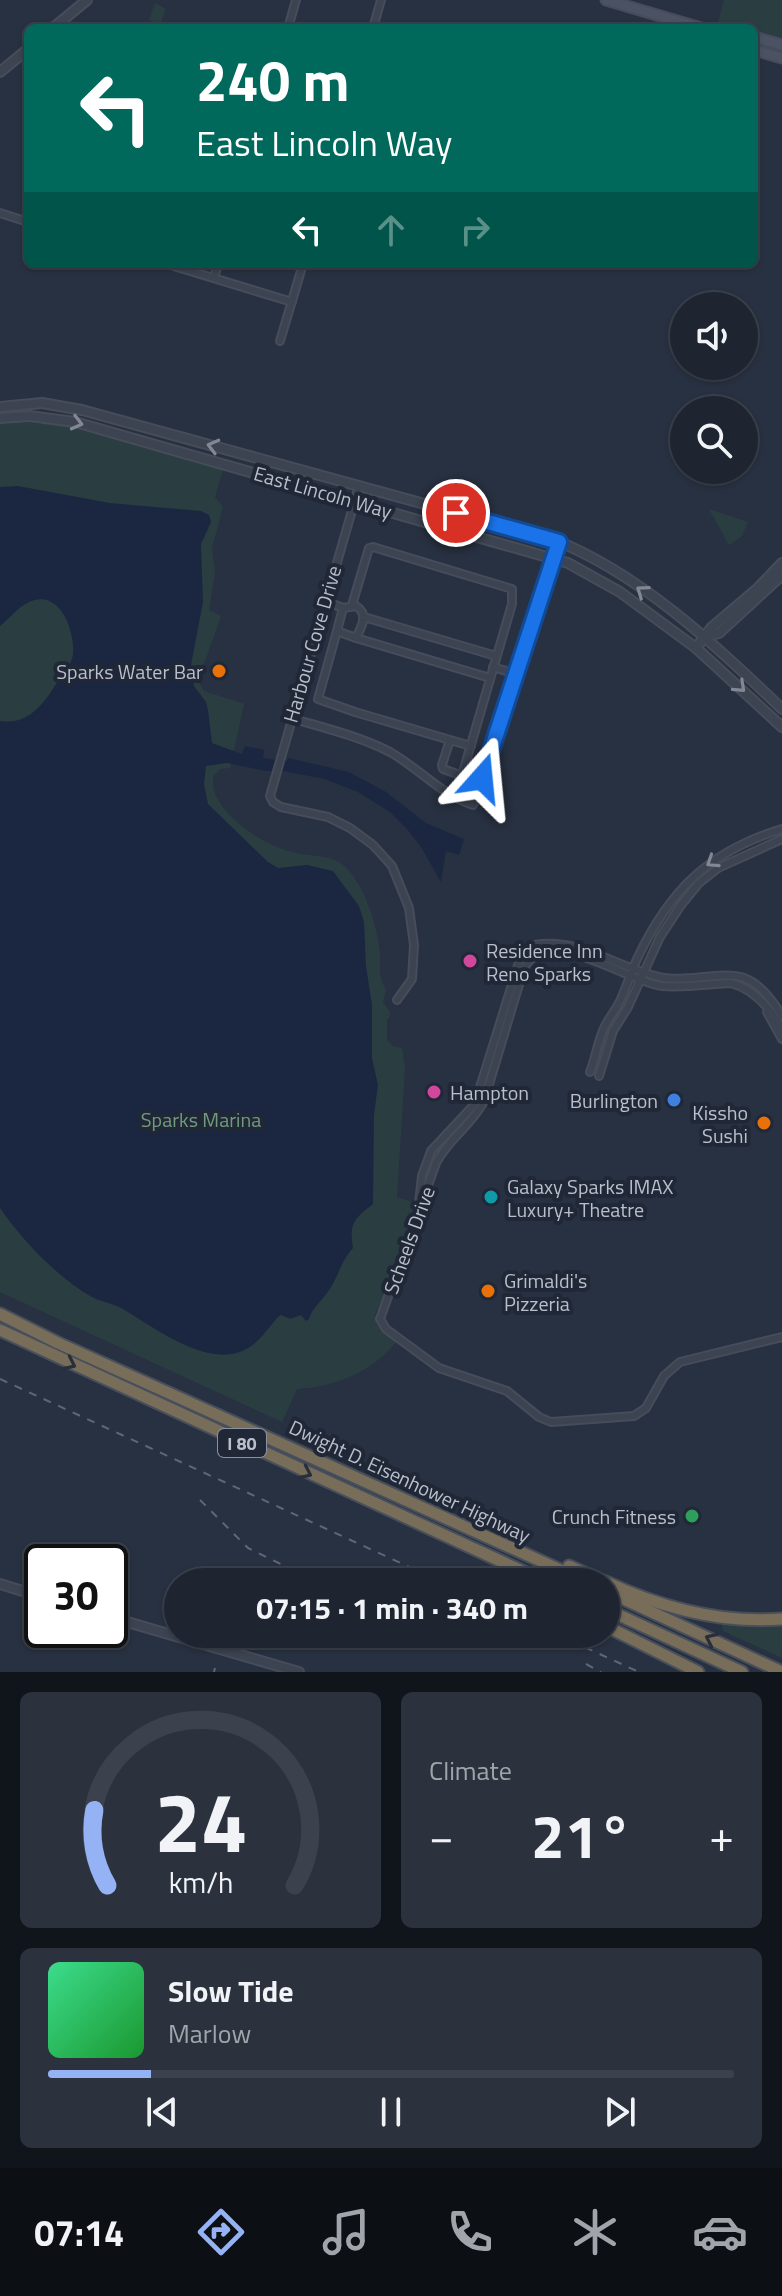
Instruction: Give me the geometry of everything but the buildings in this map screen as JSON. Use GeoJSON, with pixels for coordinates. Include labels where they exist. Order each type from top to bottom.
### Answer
{"type":"FeatureCollection","features":[{"type":"Feature","properties":{"kind":"highway","name":"Dwight D. Eisenhower Highway"},"geometry":{"type":"LineString","coordinates":[[0,1314],[557,1568]]}},
{"type":"Feature","properties":{"kind":"highway","name":"Dwight D. Eisenhower Highway"},"geometry":{"type":"LineString","coordinates":[[0,1330],[515,1568]]}},
{"type":"Feature","properties":{"kind":"highway"},"geometry":{"type":"LineString","coordinates":[[489,1537],[537,1551],[575,1568]]}},
{"type":"Feature","properties":{"kind":"highway"},"geometry":{"type":"LineString","coordinates":[[484,1554],[505,1568]]}},
{"type":"Feature","properties":{"kind":"highway"},"geometry":{"type":"LineString","coordinates":[[620,1588],[664,1606],[705,1616],[744,1620],[782,1619]]}},
{"type":"Feature","properties":{"kind":"highway"},"geometry":{"type":"LineString","coordinates":[[620,1597],[782,1672]]}},
{"type":"Feature","properties":{"kind":"highway"},"geometry":{"type":"LineString","coordinates":[[620,1615],[742,1672]]}},
{"type":"Feature","properties":{"kind":"highway"},"geometry":{"type":"LineString","coordinates":[[620,1633],[698,1672]]}},
{"type":"Feature","properties":{"kind":"main road"},"geometry":{"type":"LineString","coordinates":[[606,0],[685,24]]}},
{"type":"Feature","properties":{"kind":"main road"},"geometry":{"type":"LineString","coordinates":[[758,38],[782,45]]}},
{"type":"Feature","properties":{"kind":"main road"},"geometry":{"type":"LineString","coordinates":[[758,51],[782,58]]}},
{"type":"Feature","properties":{"kind":"street"},"geometry":{"type":"LineString","coordinates":[[58,24],[87,0]]}},
{"type":"Feature","properties":{"kind":"street"},"geometry":{"type":"LineString","coordinates":[[289,24],[296,0]]}},
{"type":"Feature","properties":{"kind":"street"},"geometry":{"type":"LineString","coordinates":[[374,24],[381,0]]}},
{"type":"Feature","properties":{"kind":"street"},"geometry":{"type":"LineString","coordinates":[[0,72],[24,52]]}},
{"type":"Feature","properties":{"kind":"street"},"geometry":{"type":"LineString","coordinates":[[0,213],[24,221]]}},
{"type":"Feature","properties":{"kind":"street"},"geometry":{"type":"LineString","coordinates":[[180,268],[292,302]]}},
{"type":"Feature","properties":{"kind":"street"},"geometry":{"type":"LineString","coordinates":[[214,278],[217,268]]}},
{"type":"Feature","properties":{"kind":"street"},"geometry":{"type":"LineString","coordinates":[[280,341],[302,268]]}},
{"type":"Feature","properties":{"kind":"street","name":"East Lincoln Way"},"geometry":{"type":"LineString","coordinates":[[0,407],[42,403],[71,408],[559,542],[612,569],[706,637],[782,709]]}},
{"type":"Feature","properties":{"kind":"street","name":"East Lincoln Way"},"geometry":{"type":"LineString","coordinates":[[0,418],[44,417],[75,422],[579,567],[620,592],[696,648],[782,727]]}},
{"type":"Feature","properties":{"kind":"street","name":"Harbour Cove Drive"},"geometry":{"type":"LineString","coordinates":[[359,486],[270,792],[273,802],[281,807],[343,824],[373,845],[392,866],[409,908],[414,945],[412,979],[397,1000]]}},
{"type":"Feature","properties":{"kind":"street"},"geometry":{"type":"LineString","coordinates":[[291,718],[375,745],[407,763],[442,792],[473,805],[559,542]]}},
{"type":"Feature","properties":{"kind":"street"},"geometry":{"type":"LineString","coordinates":[[352,605],[369,548],[373,547],[508,587],[514,593],[460,775],[443,769],[450,740]]}},
{"type":"Feature","properties":{"kind":"street"},"geometry":{"type":"LineString","coordinates":[[696,648],[712,627],[782,563]]}},
{"type":"Feature","properties":{"kind":"street"},"geometry":{"type":"LineString","coordinates":[[706,637],[719,633],[782,575]]}},
{"type":"Feature","properties":{"kind":"street"},"geometry":{"type":"LineString","coordinates":[[325,601],[343,608],[352,605],[360,608],[364,617],[356,638]]}},
{"type":"Feature","properties":{"kind":"street"},"geometry":{"type":"LineString","coordinates":[[343,608],[318,699],[471,746]]}},
{"type":"Feature","properties":{"kind":"street"},"geometry":{"type":"LineString","coordinates":[[364,617],[496,656]]}},
{"type":"Feature","properties":{"kind":"street"},"geometry":{"type":"LineString","coordinates":[[337,631],[490,678]]}},
{"type":"Feature","properties":{"kind":"street"},"geometry":{"type":"LineString","coordinates":[[493,667],[516,674]]}},
{"type":"Feature","properties":{"kind":"street"},"geometry":{"type":"LineString","coordinates":[[590,1072],[605,1026],[618,1005],[636,960],[667,907],[688,879],[707,863],[782,829]]}},
{"type":"Feature","properties":{"kind":"street"},"geometry":{"type":"LineString","coordinates":[[599,1076],[613,1031],[660,937],[699,883],[718,868],[748,852],[782,839]]}},
{"type":"Feature","properties":{"kind":"street"},"geometry":{"type":"LineString","coordinates":[[418,1210],[422,1176],[431,1151],[474,1105],[510,1001],[508,995],[519,962],[535,945],[562,944],[630,974],[642,976],[668,979],[733,975],[764,992],[782,1016]]}},
{"type":"Feature","properties":{"kind":"street","name":"Scheels Drive"},"geometry":{"type":"LineString","coordinates":[[630,974],[619,968],[547,950],[534,955],[524,968],[497,1042],[483,1102],[439,1157],[380,1315],[383,1326],[439,1368],[507,1391],[546,1421],[634,1416],[646,1408],[664,1376],[680,1362],[782,1337]]}},
{"type":"Feature","properties":{"kind":"street"},"geometry":{"type":"LineString","coordinates":[[752,987],[782,1039]]}},
{"type":"Feature","properties":{"kind":"street"},"geometry":{"type":"LineString","coordinates":[[763,1005],[782,1028]]}},
{"type":"Feature","properties":{"kind":"street"},"geometry":{"type":"LineString","coordinates":[[0,1584],[24,1591]]}},
{"type":"Feature","properties":{"kind":"street"},"geometry":{"type":"LineString","coordinates":[[128,1622],[299,1672]]}},
{"type":"Feature","properties":{"kind":"green space"},"geometry":{"type":"Polygon","coordinates":[[[724,0],[782,0],[782,41],[758,34],[758,24],[718,22],[724,0]]]}},
{"type":"Feature","properties":{"kind":"green space"},"geometry":{"type":"Polygon","coordinates":[[[155,3],[166,9],[160,24],[149,20],[155,3]]]}},
{"type":"Feature","properties":{"kind":"green space","name":"Sparks Marina"},"geometry":{"type":"Polygon","coordinates":[[[20,422],[66,426],[223,469],[215,497],[223,507],[212,548],[215,572],[209,610],[221,616],[198,681],[204,691],[244,704],[230,768],[220,769],[213,776],[215,793],[231,816],[263,840],[285,850],[326,857],[343,865],[364,894],[376,931],[380,976],[386,989],[383,1002],[390,1012],[387,1040],[393,1046],[402,1048],[405,1068],[397,1197],[415,1203],[389,1285],[375,1314],[377,1325],[397,1341],[376,1362],[352,1376],[326,1385],[297,1389],[282,1422],[0,1292],[0,424],[20,422]]]}},
{"type":"Feature","properties":{"kind":"green space"},"geometry":{"type":"Polygon","coordinates":[[[709,509],[748,522],[742,536],[729,545],[709,509]]]}},
{"type":"Feature","properties":{"kind":"green space"},"geometry":{"type":"Polygon","coordinates":[[[722,1625],[782,1625],[782,1658],[723,1631],[722,1625]]]}},
{"type":"Feature","properties":{"kind":"water","name":"Sparks Marina"},"geometry":{"type":"Polygon","coordinates":[[[18,486],[110,503],[201,511],[209,515],[211,522],[201,544],[203,602],[191,665],[194,686],[206,702],[212,743],[242,754],[245,746],[264,750],[263,758],[287,761],[288,758],[349,772],[386,792],[426,823],[464,839],[459,855],[446,851],[441,882],[407,829],[390,812],[358,792],[324,779],[284,771],[266,771],[227,763],[206,766],[204,784],[208,804],[268,862],[278,868],[307,865],[333,871],[359,906],[364,922],[372,1005],[372,1058],[378,1085],[374,1115],[373,1204],[354,1222],[353,1248],[309,1319],[306,1321],[301,1315],[290,1319],[281,1315],[253,1345],[240,1352],[218,1354],[189,1347],[121,1308],[95,1299],[66,1280],[19,1233],[0,1208],[0,721],[21,719],[37,709],[73,654],[68,624],[57,606],[49,601],[40,599],[29,602],[0,626],[0,487],[18,486]]]}},
{"type":"Feature","properties":{"kind":"railway"},"geometry":{"type":"LineString","coordinates":[[0,1379],[412,1568]]}},
{"type":"Feature","properties":{"kind":"railway"},"geometry":{"type":"LineString","coordinates":[[200,1500],[248,1548],[289,1568]]}},
{"type":"Feature","properties":{"kind":"railway"},"geometry":{"type":"LineString","coordinates":[[587,1648],[639,1672]]}},
{"type":"Feature","properties":{"kind":"railway"},"geometry":{"type":"LineString","coordinates":[[586,1664],[601,1672]]}},
{"type":"Feature","properties":{"kind":"railway"},"geometry":{"type":"LineString","coordinates":[[214,1672],[215,1668]]}},
{"type":"Feature","properties":{"kind":"place","name":"Sparks Water Bar"},"geometry":{"type":"Point","coordinates":[219,671]}},
{"type":"Feature","properties":{"kind":"place","name":"Residence Inn Reno Sparks"},"geometry":{"type":"Point","coordinates":[470,961]}},
{"type":"Feature","properties":{"kind":"place","name":"Hampton"},"geometry":{"type":"Point","coordinates":[434,1092]}},
{"type":"Feature","properties":{"kind":"place","name":"Burlington"},"geometry":{"type":"Point","coordinates":[674,1100]}},
{"type":"Feature","properties":{"kind":"place","name":"Kissho Sushi"},"geometry":{"type":"Point","coordinates":[764,1123]}},
{"type":"Feature","properties":{"kind":"place","name":"Galaxy Sparks IMAX Luxury+ Theatre"},"geometry":{"type":"Point","coordinates":[491,1197]}},
{"type":"Feature","properties":{"kind":"place","name":"Grimaldi's Pizzeria"},"geometry":{"type":"Point","coordinates":[488,1291]}},
{"type":"Feature","properties":{"kind":"place","name":"Crunch Fitness"},"geometry":{"type":"Point","coordinates":[692,1516]}},
{"type":"Feature","properties":{"kind":"route"},"geometry":{"type":"LineString","coordinates":[[456,513],[559,542],[482,778]]}}]}
